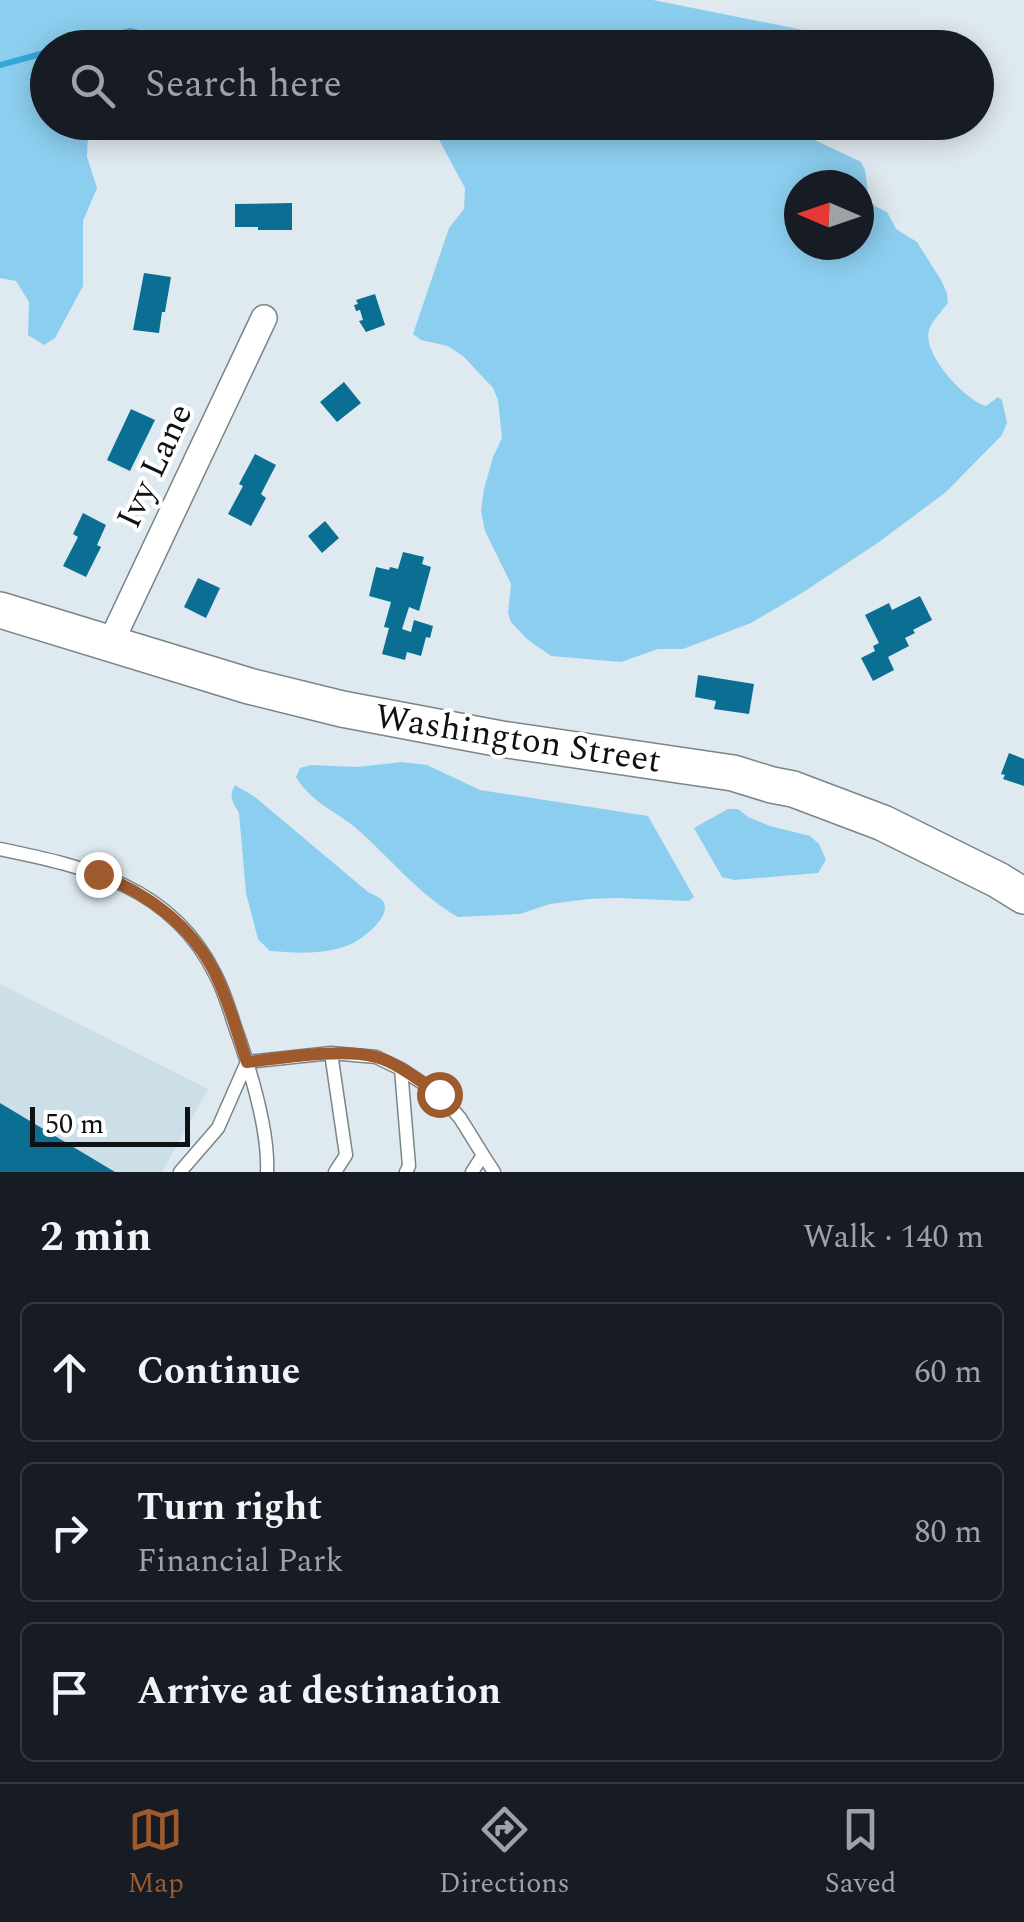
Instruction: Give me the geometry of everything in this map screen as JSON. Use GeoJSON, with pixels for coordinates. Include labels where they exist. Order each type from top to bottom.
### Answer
{"type":"FeatureCollection","features":[{"type":"Feature","properties":{"kind":"main road","name":"Washington Street"},"geometry":{"type":"LineString","coordinates":[[0,610],[249,686],[358,712],[501,739],[733,774],[792,789],[883,824],[1024,896]]}},
{"type":"Feature","properties":{"kind":"street","name":"Ivy Lane"},"geometry":{"type":"LineString","coordinates":[[110,644],[264,318]]}},
{"type":"Feature","properties":{"kind":"lane"},"geometry":{"type":"LineString","coordinates":[[0,849],[76,866],[120,882],[156,903],[190,936],[215,974],[247,1062],[268,1172]]}},
{"type":"Feature","properties":{"kind":"lane"},"geometry":{"type":"LineString","coordinates":[[247,1062],[331,1053],[376,1057],[439,1094],[460,1118],[494,1172]]}},
{"type":"Feature","properties":{"kind":"lane"},"geometry":{"type":"LineString","coordinates":[[331,1053],[346,1155],[336,1172]]}},
{"type":"Feature","properties":{"kind":"lane"},"geometry":{"type":"LineString","coordinates":[[180,1172],[218,1128],[247,1062]]}},
{"type":"Feature","properties":{"kind":"lane"},"geometry":{"type":"LineString","coordinates":[[400,1068],[410,1166],[406,1172]]}},
{"type":"Feature","properties":{"kind":"lane"},"geometry":{"type":"LineString","coordinates":[[472,1172],[482,1154]]}},
{"type":"Feature","properties":{"kind":"shaded area"},"geometry":{"type":"Polygon","coordinates":[[[0,0],[653,0],[803,30],[30,30],[30,140],[88,140],[87,157],[97,188],[83,221],[83,286],[55,338],[44,345],[28,335],[29,302],[16,281],[0,278],[0,0]]]}},
{"type":"Feature","properties":{"kind":"shaded area"},"geometry":{"type":"Polygon","coordinates":[[[439,140],[815,140],[861,162],[865,170],[784,170],[784,260],[874,260],[874,205],[887,212],[896,229],[917,242],[947,293],[948,303],[929,330],[938,363],[977,402],[986,406],[998,397],[1002,400],[1007,423],[1002,435],[946,492],[879,542],[751,623],[683,649],[658,649],[621,662],[551,656],[511,622],[511,584],[485,531],[481,511],[484,489],[502,438],[493,388],[448,346],[421,340],[413,334],[449,228],[464,209],[465,188],[439,140]]]}},
{"type":"Feature","properties":{"kind":"shaded area"},"geometry":{"type":"Polygon","coordinates":[[[402,762],[427,765],[480,790],[648,816],[694,897],[689,901],[589,899],[550,904],[520,914],[458,917],[418,887],[356,828],[316,800],[296,777],[300,768],[311,765],[357,767],[402,762]]]}},
{"type":"Feature","properties":{"kind":"shaded area"},"geometry":{"type":"Polygon","coordinates":[[[235,785],[381,899],[384,913],[375,926],[349,945],[319,952],[270,951],[258,939],[246,893],[239,813],[232,796],[235,785]]]}},
{"type":"Feature","properties":{"kind":"shaded area"},"geometry":{"type":"Polygon","coordinates":[[[728,809],[738,809],[770,826],[810,836],[819,844],[826,860],[818,873],[734,880],[722,877],[694,828],[728,809]]]}},
{"type":"Feature","properties":{"kind":"shaded area"},"geometry":{"type":"Polygon","coordinates":[[[0,984],[208,1089],[162,1172],[0,1172],[0,984]]]}},
{"type":"Feature","properties":{"kind":"building"},"geometry":{"type":"Polygon","coordinates":[[[292,203],[292,230],[235,227],[235,204],[292,203]]]}},
{"type":"Feature","properties":{"kind":"building"},"geometry":{"type":"Polygon","coordinates":[[[144,273],[171,277],[159,333],[133,330],[144,273]]]}},
{"type":"Feature","properties":{"kind":"building"},"geometry":{"type":"Polygon","coordinates":[[[375,294],[385,325],[366,332],[359,321],[363,320],[360,310],[356,311],[354,305],[358,304],[356,300],[375,294]]]}},
{"type":"Feature","properties":{"kind":"building"},"geometry":{"type":"Polygon","coordinates":[[[344,382],[361,403],[337,422],[320,402],[344,382]]]}},
{"type":"Feature","properties":{"kind":"building"},"geometry":{"type":"Polygon","coordinates":[[[131,409],[155,420],[130,471],[107,460],[131,409]]]}},
{"type":"Feature","properties":{"kind":"building"},"geometry":{"type":"Polygon","coordinates":[[[255,454],[276,465],[261,494],[266,498],[251,526],[228,514],[255,454]]]}},
{"type":"Feature","properties":{"kind":"building"},"geometry":{"type":"Polygon","coordinates":[[[83,513],[106,525],[97,545],[101,547],[86,577],[63,566],[78,537],[73,534],[83,513]]]}},
{"type":"Feature","properties":{"kind":"building"},"geometry":{"type":"Polygon","coordinates":[[[325,521],[339,538],[322,553],[308,536],[325,521]]]}},
{"type":"Feature","properties":{"kind":"building"},"geometry":{"type":"Polygon","coordinates":[[[403,552],[424,557],[422,564],[431,567],[419,611],[409,607],[402,629],[411,632],[414,620],[433,626],[421,656],[407,652],[405,660],[382,654],[391,602],[369,596],[376,567],[398,569],[403,552]]]}},
{"type":"Feature","properties":{"kind":"building"},"geometry":{"type":"Polygon","coordinates":[[[198,578],[220,588],[206,618],[184,607],[198,578]]]}},
{"type":"Feature","properties":{"kind":"building"},"geometry":{"type":"Polygon","coordinates":[[[920,596],[932,620],[905,638],[909,646],[888,657],[894,670],[873,681],[861,658],[875,651],[873,646],[879,643],[865,615],[889,603],[892,610],[920,596]]]}},
{"type":"Feature","properties":{"kind":"building"},"geometry":{"type":"Polygon","coordinates":[[[698,675],[754,684],[749,714],[714,709],[716,701],[695,697],[698,675]]]}},
{"type":"Feature","properties":{"kind":"building"},"geometry":{"type":"Polygon","coordinates":[[[1009,753],[1024,759],[1024,786],[1003,779],[1005,775],[1001,774],[1009,753]]]}},
{"type":"Feature","properties":{"kind":"building"},"geometry":{"type":"Polygon","coordinates":[[[0,1103],[115,1172],[0,1172],[0,1103]]]}},
{"type":"Feature","properties":{"kind":"waterway"},"geometry":{"type":"LineString","coordinates":[[0,65],[30,57]]}},
{"type":"Feature","properties":{"kind":"route"},"geometry":{"type":"LineString","coordinates":[[98,874],[156,903],[190,936],[215,974],[247,1062],[331,1053],[376,1057],[439,1094]]}}]}
